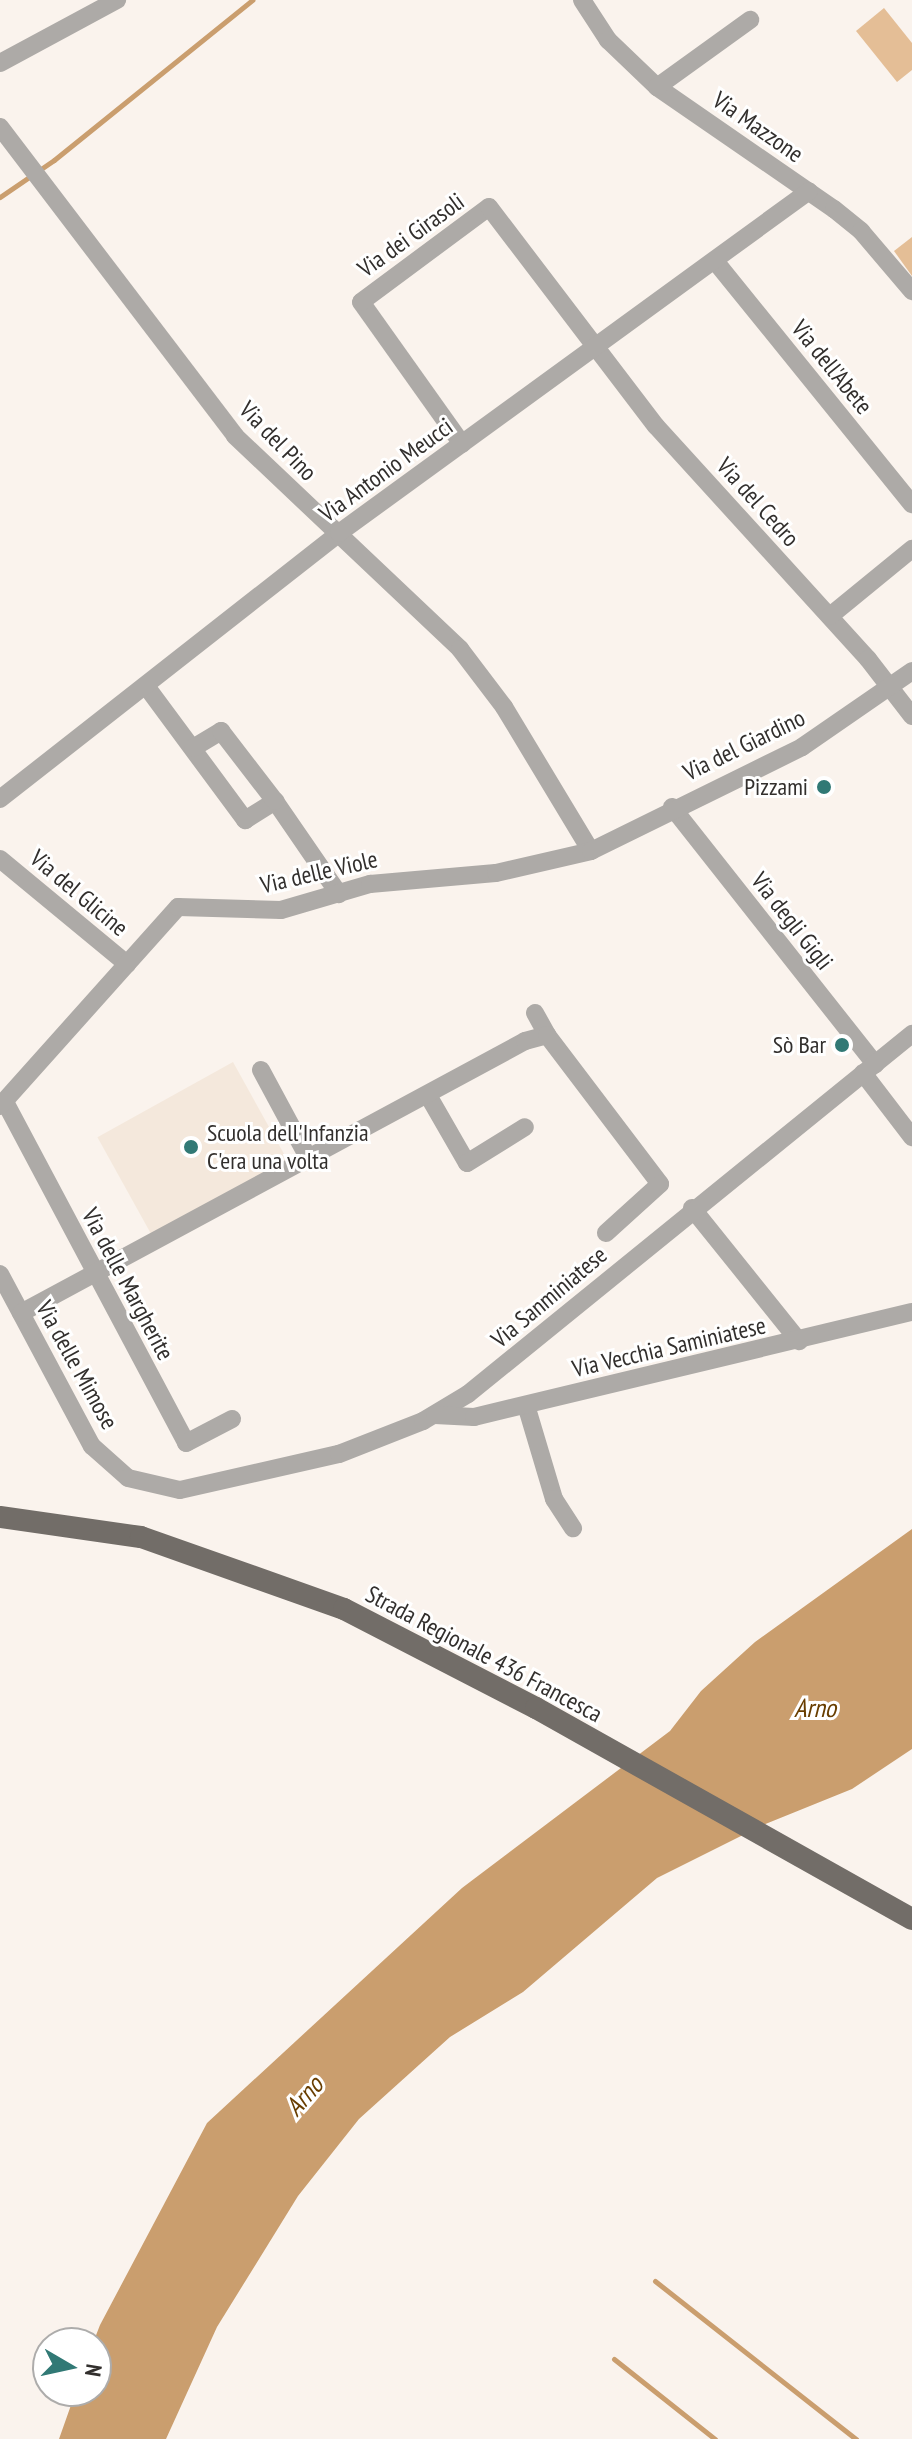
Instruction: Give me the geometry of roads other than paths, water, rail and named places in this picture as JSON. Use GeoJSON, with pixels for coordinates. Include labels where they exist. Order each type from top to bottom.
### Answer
{"type":"FeatureCollection","features":[{"type":"Feature","properties":{"kind":"main road","name":"Strada Regionale 436 Francesca"},"geometry":{"type":"LineString","coordinates":[[2,1517],[112,1531],[167,1545],[281,1584],[385,1628],[912,1919]]}},
{"type":"Feature","properties":{"kind":"street"},"geometry":{"type":"LineString","coordinates":[[0,63],[117,0]]}},
{"type":"Feature","properties":{"kind":"street","name":"Via Mazzone"},"geometry":{"type":"LineString","coordinates":[[582,0],[608,40],[657,87],[809,191],[861,231],[912,291]]}},
{"type":"Feature","properties":{"kind":"street"},"geometry":{"type":"LineString","coordinates":[[657,87],[750,20]]}},
{"type":"Feature","properties":{"kind":"street","name":"Via del Pino"},"geometry":{"type":"LineString","coordinates":[[0,127],[235,436],[460,649],[504,707],[591,851]]}},
{"type":"Feature","properties":{"kind":"street","name":"Via Antonio Meucci"},"geometry":{"type":"LineString","coordinates":[[0,799],[339,533],[809,191]]}},
{"type":"Feature","properties":{"kind":"street","name":"Via dei Girasoli"},"geometry":{"type":"LineString","coordinates":[[462,444],[361,302],[489,207],[595,346]]}},
{"type":"Feature","properties":{"kind":"street","name":"Via dell'Abete"},"geometry":{"type":"LineString","coordinates":[[715,261],[912,504]]}},
{"type":"Feature","properties":{"kind":"street","name":"Via del Cedro"},"geometry":{"type":"LineString","coordinates":[[595,346],[656,426],[830,616],[912,716]]}},
{"type":"Feature","properties":{"kind":"street"},"geometry":{"type":"LineString","coordinates":[[830,616],[912,549]]}},
{"type":"Feature","properties":{"kind":"street","name":"Via del Giardino"},"geometry":{"type":"LineString","coordinates":[[591,851],[672,807],[802,747],[912,671]]}},
{"type":"Feature","properties":{"kind":"street"},"geometry":{"type":"LineString","coordinates":[[146,686],[245,820],[275,801]]}},
{"type":"Feature","properties":{"kind":"street"},"geometry":{"type":"LineString","coordinates":[[193,748],[221,731],[275,801],[339,894]]}},
{"type":"Feature","properties":{"kind":"street","name":"Via degli Gigli"},"geometry":{"type":"LineString","coordinates":[[672,807],[869,1068],[912,1137]]}},
{"type":"Feature","properties":{"kind":"street","name":"Via delle Viole"},"geometry":{"type":"LineString","coordinates":[[2,1104],[178,907],[281,910],[395,879],[510,871],[591,851]]}},
{"type":"Feature","properties":{"kind":"street","name":"Via del Glicine"},"geometry":{"type":"LineString","coordinates":[[0,859],[127,964]]}},
{"type":"Feature","properties":{"kind":"street"},"geometry":{"type":"LineString","coordinates":[[535,1013],[547,1035],[660,1184],[606,1233]]}},
{"type":"Feature","properties":{"kind":"street"},"geometry":{"type":"LineString","coordinates":[[21,1313],[429,1097],[525,1041],[547,1035]]}},
{"type":"Feature","properties":{"kind":"street"},"geometry":{"type":"LineString","coordinates":[[906,1039],[912,1060]]}},
{"type":"Feature","properties":{"kind":"street","name":"Via Sanminiatese"},"geometry":{"type":"LineString","coordinates":[[164,1489],[207,1485],[339,1454],[435,1415],[492,1375],[692,1208],[906,1039]]}},
{"type":"Feature","properties":{"kind":"street"},"geometry":{"type":"LineString","coordinates":[[261,1070],[310,1161]]}},
{"type":"Feature","properties":{"kind":"street"},"geometry":{"type":"LineString","coordinates":[[429,1097],[467,1163],[525,1127]]}},
{"type":"Feature","properties":{"kind":"street","name":"Via delle Margherite"},"geometry":{"type":"LineString","coordinates":[[2,1104],[186,1443],[232,1419]]}},
{"type":"Feature","properties":{"kind":"street"},"geometry":{"type":"LineString","coordinates":[[692,1208],[799,1341]]}},
{"type":"Feature","properties":{"kind":"street","name":"Via delle Mimose"},"geometry":{"type":"LineString","coordinates":[[0,1274],[100,1455],[136,1483],[164,1489]]}},
{"type":"Feature","properties":{"kind":"street","name":"Via Vecchia Saminiatese"},"geometry":{"type":"LineString","coordinates":[[435,1415],[474,1417],[912,1312]]}},
{"type":"Feature","properties":{"kind":"street"},"geometry":{"type":"LineString","coordinates":[[526,1405],[554,1499],[573,1528]]}},
{"type":"Feature","properties":{"kind":"water","name":"Arno"},"geometry":{"type":"Polygon","coordinates":[[[912,1529],[912,1749],[852,1789],[763,1825],[657,1878],[523,1992],[450,2037],[359,2119],[298,2196],[217,2327],[166,2439],[59,2439],[70,2407],[112,2407],[112,2327],[99,2327],[207,2123],[462,1888],[670,1731],[701,1691],[755,1642],[912,1529]]]}},
{"type":"Feature","properties":{"kind":"waterway"},"geometry":{"type":"LineString","coordinates":[[0,197],[54,160],[252,0]]}},
{"type":"Feature","properties":{"kind":"waterway"},"geometry":{"type":"LineString","coordinates":[[655,2281],[856,2439]]}},
{"type":"Feature","properties":{"kind":"waterway"},"geometry":{"type":"LineString","coordinates":[[614,2359],[715,2439]]}},
{"type":"Feature","properties":{"kind":"place","name":"Pizzami"},"geometry":{"type":"Point","coordinates":[824,787]}},
{"type":"Feature","properties":{"kind":"place","name":"Sò Bar"},"geometry":{"type":"Point","coordinates":[842,1045]}},
{"type":"Feature","properties":{"kind":"place","name":"Scuola dell'Infanzia C'era una volta"},"geometry":{"type":"Point","coordinates":[191,1147]}}]}
